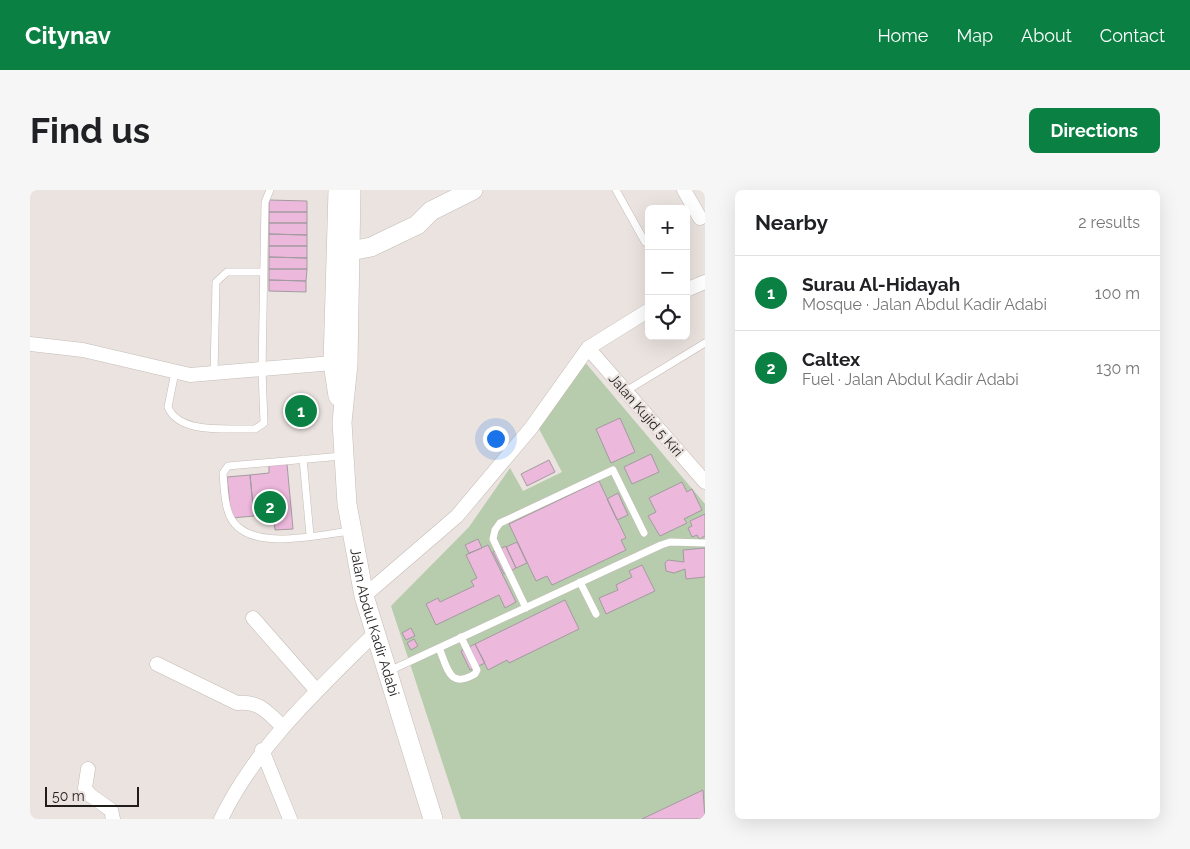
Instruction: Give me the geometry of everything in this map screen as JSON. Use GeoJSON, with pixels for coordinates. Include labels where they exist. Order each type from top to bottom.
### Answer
{"type":"FeatureCollection","features":[{"type":"Feature","properties":{"kind":"main road","name":"Jalan Abdul Kadir Adabi"},"geometry":{"type":"LineString","coordinates":[[338,190],[343,246],[348,364],[342,422]]}},
{"type":"Feature","properties":{"kind":"main road","name":"Jalan Abdul Kadir Adabi"},"geometry":{"type":"LineString","coordinates":[[352,190],[343,246],[333,364],[342,422],[350,531],[364,596],[433,819]]}},
{"type":"Feature","properties":{"kind":"main road"},"geometry":{"type":"LineString","coordinates":[[343,246],[371,247],[417,225],[431,211],[473,190]]}},
{"type":"Feature","properties":{"kind":"street"},"geometry":{"type":"LineString","coordinates":[[684,190],[700,218]]}},
{"type":"Feature","properties":{"kind":"street"},"geometry":{"type":"LineString","coordinates":[[690,288],[705,282]]}},
{"type":"Feature","properties":{"kind":"street"},"geometry":{"type":"LineString","coordinates":[[364,596],[456,516],[531,428],[588,348],[645,312]]}},
{"type":"Feature","properties":{"kind":"street"},"geometry":{"type":"LineString","coordinates":[[30,344],[83,350],[190,376],[333,364]]}},
{"type":"Feature","properties":{"kind":"street","name":"Jalan Kujid 5 Kiri"},"geometry":{"type":"LineString","coordinates":[[588,348],[705,482]]}},
{"type":"Feature","properties":{"kind":"street"},"geometry":{"type":"LineString","coordinates":[[253,618],[317,691]]}},
{"type":"Feature","properties":{"kind":"street"},"geometry":{"type":"LineString","coordinates":[[221,819],[262,750],[375,633]]}},
{"type":"Feature","properties":{"kind":"street"},"geometry":{"type":"LineString","coordinates":[[157,664],[237,704],[252,702],[264,709],[283,727]]}},
{"type":"Feature","properties":{"kind":"street"},"geometry":{"type":"LineString","coordinates":[[262,750],[290,819]]}},
{"type":"Feature","properties":{"kind":"street"},"geometry":{"type":"LineString","coordinates":[[88,769],[85,788],[90,796],[111,810],[113,819]]}},
{"type":"Feature","properties":{"kind":"lane"},"geometry":{"type":"LineString","coordinates":[[175,372],[168,407],[172,413],[188,426],[255,429],[262,426],[265,419],[262,370],[265,202],[270,190]]}},
{"type":"Feature","properties":{"kind":"lane"},"geometry":{"type":"LineString","coordinates":[[616,190],[645,242]]}},
{"type":"Feature","properties":{"kind":"lane"},"geometry":{"type":"LineString","coordinates":[[214,374],[216,282],[227,272],[264,272]]}},
{"type":"Feature","properties":{"kind":"lane"},"geometry":{"type":"LineString","coordinates":[[626,391],[704,344]]}},
{"type":"Feature","properties":{"kind":"lane"},"geometry":{"type":"LineString","coordinates":[[343,456],[228,466],[223,475],[228,512],[232,520],[244,532],[260,539],[350,531]]}},
{"type":"Feature","properties":{"kind":"lane"},"geometry":{"type":"LineString","coordinates":[[303,459],[310,535]]}},
{"type":"Feature","properties":{"kind":"lane"},"geometry":{"type":"LineString","coordinates":[[526,608],[494,542],[493,535],[500,523],[613,470],[644,533]]}},
{"type":"Feature","properties":{"kind":"lane"},"geometry":{"type":"LineString","coordinates":[[387,672],[670,542],[705,544]]}},
{"type":"Feature","properties":{"kind":"lane"},"geometry":{"type":"LineString","coordinates":[[580,582],[596,614]]}},
{"type":"Feature","properties":{"kind":"lane"},"geometry":{"type":"LineString","coordinates":[[438,648],[452,676],[462,681],[475,674],[477,670],[461,637]]}},
{"type":"Feature","properties":{"kind":"green space"},"geometry":{"type":"Polygon","coordinates":[[[584,361],[705,504],[705,819],[461,819],[391,606],[469,527],[510,468],[523,491],[562,472],[538,427],[584,361]]]}},
{"type":"Feature","properties":{"kind":"building"},"geometry":{"type":"Polygon","coordinates":[[[269,200],[307,201],[307,212],[269,212],[269,200]]]}},
{"type":"Feature","properties":{"kind":"building"},"geometry":{"type":"Polygon","coordinates":[[[269,212],[307,212],[307,223],[269,223],[269,212]]]}},
{"type":"Feature","properties":{"kind":"building"},"geometry":{"type":"Polygon","coordinates":[[[269,223],[307,223],[307,235],[269,234],[269,223]]]}},
{"type":"Feature","properties":{"kind":"building"},"geometry":{"type":"Polygon","coordinates":[[[269,234],[307,235],[307,246],[269,246],[269,234]]]}},
{"type":"Feature","properties":{"kind":"building"},"geometry":{"type":"Polygon","coordinates":[[[269,246],[307,246],[307,258],[269,257],[269,246]]]}},
{"type":"Feature","properties":{"kind":"building"},"geometry":{"type":"Polygon","coordinates":[[[269,257],[307,258],[307,269],[269,269],[269,257]]]}},
{"type":"Feature","properties":{"kind":"building"},"geometry":{"type":"Polygon","coordinates":[[[269,269],[307,269],[306,281],[269,280],[269,269]]]}},
{"type":"Feature","properties":{"kind":"building"},"geometry":{"type":"Polygon","coordinates":[[[269,280],[306,281],[306,292],[269,291],[269,280]]]}},
{"type":"Feature","properties":{"kind":"building"},"geometry":{"type":"Polygon","coordinates":[[[620,418],[635,452],[611,463],[596,429],[620,418]]]}},
{"type":"Feature","properties":{"kind":"building"},"geometry":{"type":"Polygon","coordinates":[[[651,454],[659,472],[632,484],[624,467],[651,454]]]}},
{"type":"Feature","properties":{"kind":"building"},"geometry":{"type":"Polygon","coordinates":[[[549,460],[555,472],[527,486],[521,474],[549,460]]]}},
{"type":"Feature","properties":{"kind":"building"},"geometry":{"type":"Polygon","coordinates":[[[287,464],[293,529],[275,530],[273,514],[254,516],[250,475],[269,473],[269,465],[287,464]]]}},
{"type":"Feature","properties":{"kind":"building"},"geometry":{"type":"Polygon","coordinates":[[[250,475],[254,516],[231,518],[227,477],[250,475]]]}},
{"type":"Feature","properties":{"kind":"building"},"geometry":{"type":"Polygon","coordinates":[[[599,481],[626,538],[621,540],[626,550],[552,585],[547,576],[536,581],[509,524],[599,481]]]}},
{"type":"Feature","properties":{"kind":"building"},"geometry":{"type":"Polygon","coordinates":[[[682,482],[687,492],[692,489],[702,510],[684,519],[687,523],[660,536],[648,516],[656,512],[649,498],[682,482]]]}},
{"type":"Feature","properties":{"kind":"building"},"geometry":{"type":"Polygon","coordinates":[[[618,493],[628,515],[617,520],[607,499],[618,493]]]}},
{"type":"Feature","properties":{"kind":"building"},"geometry":{"type":"Polygon","coordinates":[[[705,514],[705,536],[699,539],[697,535],[692,537],[688,528],[692,526],[690,521],[705,514]]]}},
{"type":"Feature","properties":{"kind":"building"},"geometry":{"type":"Polygon","coordinates":[[[478,539],[482,548],[469,553],[465,545],[478,539]]]}},
{"type":"Feature","properties":{"kind":"building"},"geometry":{"type":"Polygon","coordinates":[[[517,542],[527,563],[516,568],[506,547],[517,542]]]}},
{"type":"Feature","properties":{"kind":"building"},"geometry":{"type":"Polygon","coordinates":[[[488,545],[516,602],[505,608],[499,595],[436,625],[426,604],[438,598],[440,602],[474,586],[471,581],[477,578],[466,555],[488,545]]]}},
{"type":"Feature","properties":{"kind":"building"},"geometry":{"type":"Polygon","coordinates":[[[506,546],[516,568],[504,574],[493,552],[506,546]]]}},
{"type":"Feature","properties":{"kind":"building"},"geometry":{"type":"Polygon","coordinates":[[[705,548],[705,577],[686,579],[685,569],[674,573],[666,571],[665,563],[668,560],[684,562],[683,550],[705,548]]]}},
{"type":"Feature","properties":{"kind":"building"},"geometry":{"type":"Polygon","coordinates":[[[642,565],[655,591],[606,614],[599,598],[618,590],[616,585],[632,577],[629,571],[642,565]]]}},
{"type":"Feature","properties":{"kind":"building"},"geometry":{"type":"Polygon","coordinates":[[[565,600],[579,629],[509,663],[507,660],[488,670],[475,644],[565,600]]]}},
{"type":"Feature","properties":{"kind":"building"},"geometry":{"type":"Polygon","coordinates":[[[411,628],[415,636],[406,640],[402,633],[411,628]]]}},
{"type":"Feature","properties":{"kind":"building"},"geometry":{"type":"Polygon","coordinates":[[[414,639],[418,646],[411,650],[407,643],[414,639]]]}},
{"type":"Feature","properties":{"kind":"building"},"geometry":{"type":"Polygon","coordinates":[[[475,644],[485,663],[470,670],[461,651],[475,644]]]}},
{"type":"Feature","properties":{"kind":"building"},"geometry":{"type":"Polygon","coordinates":[[[703,790],[705,819],[642,819],[703,790]]]}},
{"type":"Feature","properties":{"kind":"place","name":"Surau Al-Hidayah"},"geometry":{"type":"Point","coordinates":[301,411]}},
{"type":"Feature","properties":{"kind":"place","name":"Caltex"},"geometry":{"type":"Point","coordinates":[270,507]}}]}
